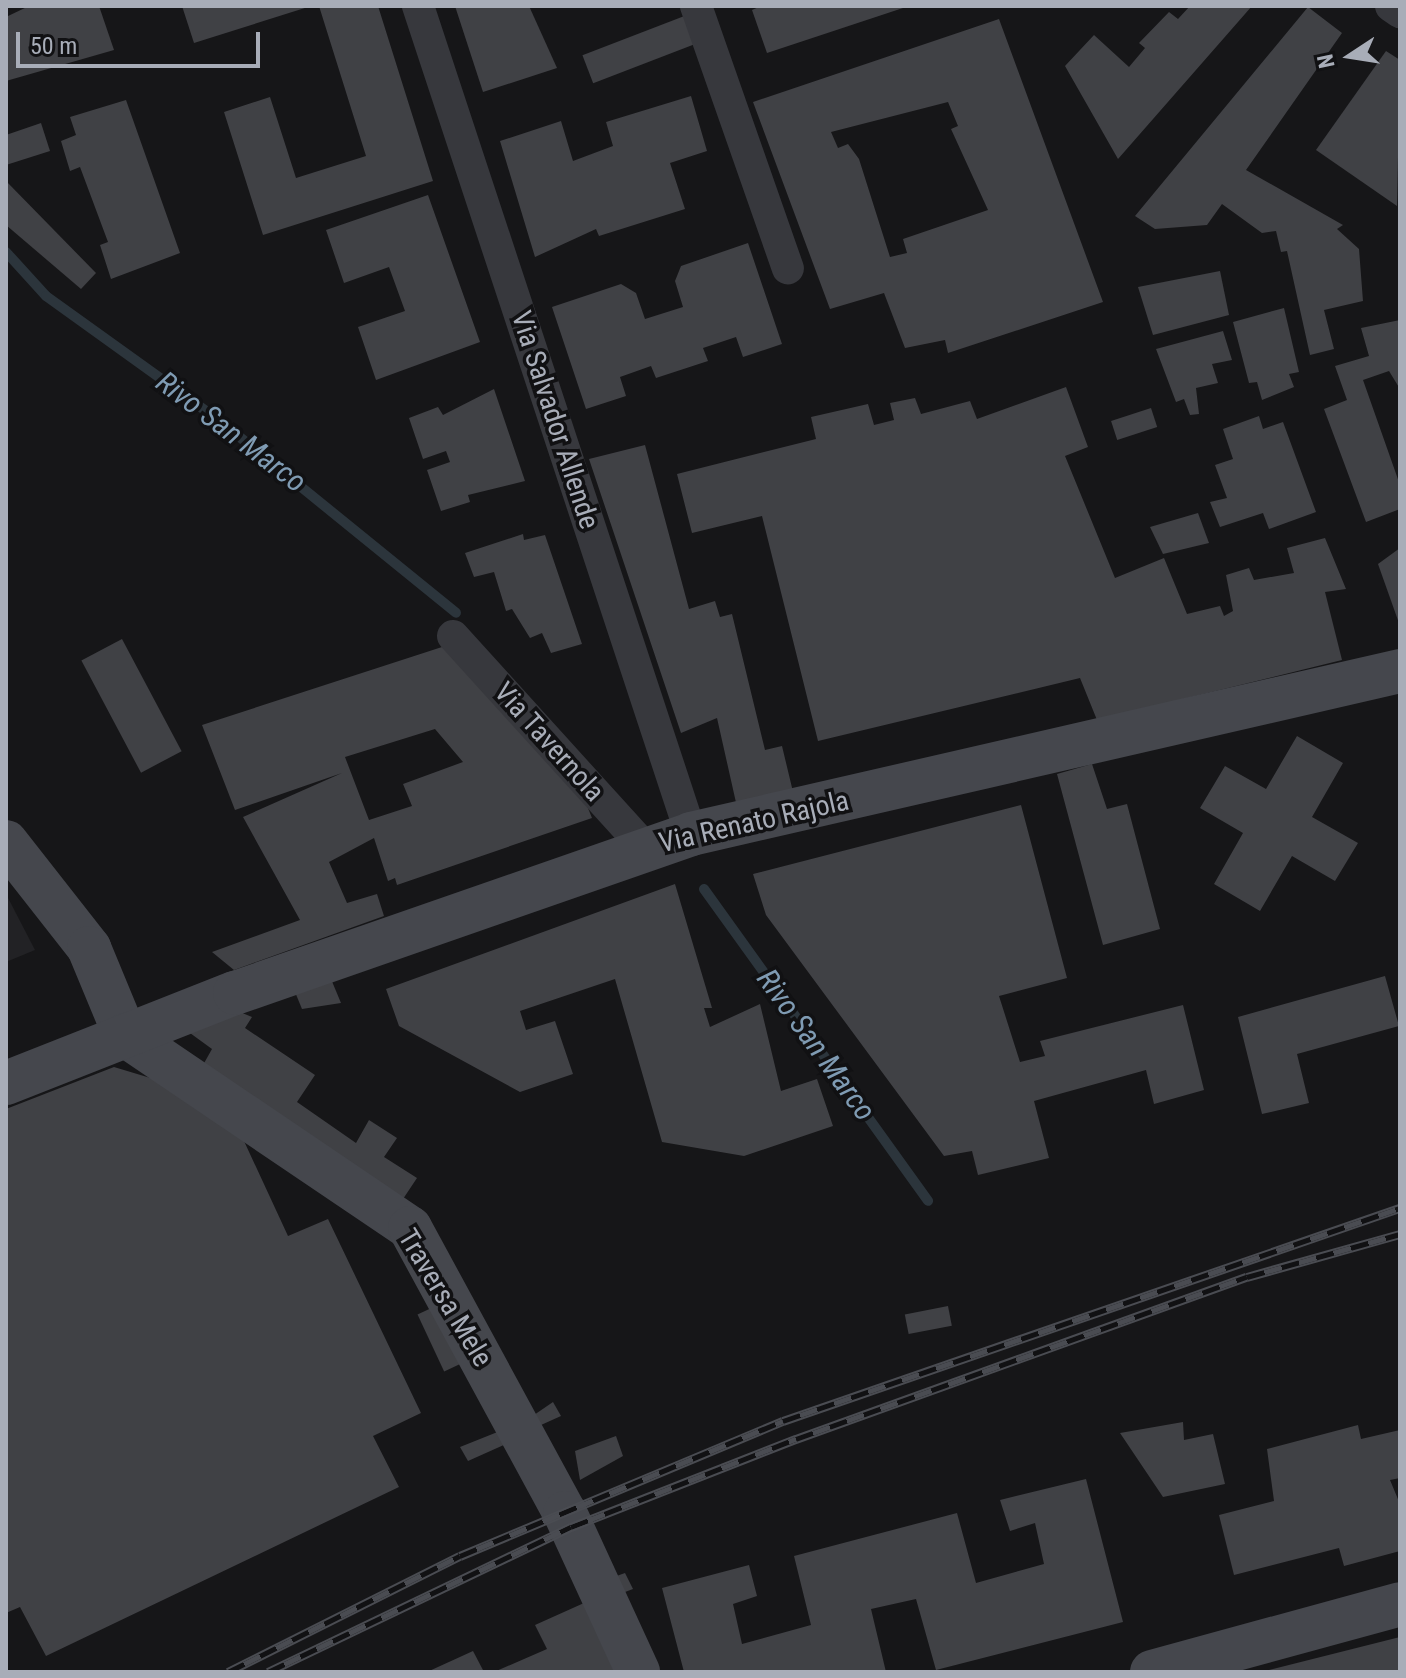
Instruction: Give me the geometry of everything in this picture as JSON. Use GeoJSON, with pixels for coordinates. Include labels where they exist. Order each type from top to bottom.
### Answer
{"type":"FeatureCollection","features":[{"type":"Feature","properties":{"kind":"street","name":"Via Salvador Allende"},"geometry":{"type":"LineString","coordinates":[[418,6],[691,834]]}},
{"type":"Feature","properties":{"kind":"street"},"geometry":{"type":"LineString","coordinates":[[696,6],[788,268]]}},
{"type":"Feature","properties":{"kind":"street"},"geometry":{"type":"LineString","coordinates":[[1391,6],[1400,12]]}},
{"type":"Feature","properties":{"kind":"street","name":"Via Tavernola"},"geometry":{"type":"LineString","coordinates":[[453,636],[645,848]]}},
{"type":"Feature","properties":{"kind":"street","name":"Via Renato Rajola"},"geometry":{"type":"LineString","coordinates":[[6,1083],[125,1035],[691,834],[1400,671]]}},
{"type":"Feature","properties":{"kind":"street"},"geometry":{"type":"LineString","coordinates":[[6,842],[89,948],[125,1035]]}},
{"type":"Feature","properties":{"kind":"street","name":"Traversa Mele"},"geometry":{"type":"LineString","coordinates":[[125,1035],[410,1228],[565,1513],[638,1672]]}},
{"type":"Feature","properties":{"kind":"street"},"geometry":{"type":"LineString","coordinates":[[1176,1669],[1400,1604]]}},
{"type":"Feature","properties":{"kind":"shaded area"},"geometry":{"type":"Polygon","coordinates":[[[6,894],[35,950],[6,962],[6,894]]]}},
{"type":"Feature","properties":{"kind":"building"},"geometry":{"type":"Polygon","coordinates":[[[29,6],[99,6],[114,50],[6,81],[6,17],[29,6]]]}},
{"type":"Feature","properties":{"kind":"building"},"geometry":{"type":"Polygon","coordinates":[[[182,6],[307,6],[308,7],[194,43],[182,6]]]}},
{"type":"Feature","properties":{"kind":"building"},"geometry":{"type":"Polygon","coordinates":[[[319,6],[378,6],[433,181],[263,235],[224,112],[270,97],[296,178],[366,156],[319,6]]]}},
{"type":"Feature","properties":{"kind":"building"},"geometry":{"type":"Polygon","coordinates":[[[455,6],[529,6],[557,68],[483,92],[455,6]]]}},
{"type":"Feature","properties":{"kind":"building"},"geometry":{"type":"Polygon","coordinates":[[[761,6],[906,7],[767,53],[752,10],[761,6]]]}},
{"type":"Feature","properties":{"kind":"building"},"geometry":{"type":"Polygon","coordinates":[[[1190,6],[1252,6],[1118,159],[1065,66],[1094,35],[1129,67],[1145,48],[1139,43],[1169,12],[1178,19],[1190,6]]]}},
{"type":"Feature","properties":{"kind":"building"},"geometry":{"type":"Polygon","coordinates":[[[1308,7],[1342,33],[1246,170],[1343,225],[1337,229],[1359,249],[1363,301],[1324,310],[1334,349],[1310,355],[1287,251],[1281,252],[1276,231],[1262,233],[1222,204],[1207,225],[1155,229],[1135,216],[1308,7]]]}},
{"type":"Feature","properties":{"kind":"building"},"geometry":{"type":"Polygon","coordinates":[[[687,15],[698,43],[593,83],[582,55],[687,15]]]}},
{"type":"Feature","properties":{"kind":"building"},"geometry":{"type":"Polygon","coordinates":[[[999,19],[1103,302],[948,353],[945,340],[905,348],[884,293],[830,309],[753,102],[999,19]],[[948,102],[831,132],[838,148],[848,144],[859,159],[890,257],[907,253],[903,239],[988,210],[951,129],[958,126],[948,102]]]}},
{"type":"Feature","properties":{"kind":"building"},"geometry":{"type":"Polygon","coordinates":[[[1386,51],[1400,60],[1397,206],[1316,150],[1386,51]]]}},
{"type":"Feature","properties":{"kind":"building"},"geometry":{"type":"Polygon","coordinates":[[[691,96],[707,151],[670,163],[685,209],[599,236],[596,229],[535,257],[500,141],[561,121],[573,161],[613,146],[606,122],[691,96]]]}},
{"type":"Feature","properties":{"kind":"building"},"geometry":{"type":"Polygon","coordinates":[[[126,100],[180,253],[111,279],[100,245],[108,242],[80,167],[70,171],[61,141],[76,135],[70,117],[126,100]]]}},
{"type":"Feature","properties":{"kind":"building"},"geometry":{"type":"Polygon","coordinates":[[[41,123],[50,151],[6,165],[6,135],[41,123]]]}},
{"type":"Feature","properties":{"kind":"building"},"geometry":{"type":"Polygon","coordinates":[[[6,181],[96,273],[81,289],[6,225],[6,181]]]}},
{"type":"Feature","properties":{"kind":"building"},"geometry":{"type":"Polygon","coordinates":[[[428,195],[480,342],[376,380],[358,327],[405,311],[389,267],[344,283],[326,230],[428,195]]]}},
{"type":"Feature","properties":{"kind":"building"},"geometry":{"type":"Polygon","coordinates":[[[748,243],[782,344],[743,357],[736,337],[703,348],[708,361],[656,378],[651,366],[620,377],[626,396],[586,409],[552,307],[621,284],[636,293],[645,319],[683,307],[675,281],[681,266],[748,243]]]}},
{"type":"Feature","properties":{"kind":"building"},"geometry":{"type":"Polygon","coordinates":[[[1220,271],[1229,315],[1153,335],[1138,287],[1220,271]]]}},
{"type":"Feature","properties":{"kind":"building"},"geometry":{"type":"Polygon","coordinates":[[[1284,308],[1299,372],[1289,374],[1294,387],[1262,400],[1257,382],[1249,383],[1233,322],[1284,308]]]}},
{"type":"Feature","properties":{"kind":"building"},"geometry":{"type":"Polygon","coordinates":[[[1400,320],[1400,389],[1389,371],[1363,380],[1400,485],[1400,509],[1366,522],[1324,409],[1347,400],[1335,366],[1369,356],[1361,328],[1400,320]]]}},
{"type":"Feature","properties":{"kind":"building"},"geometry":{"type":"Polygon","coordinates":[[[1223,331],[1232,360],[1212,364],[1218,383],[1196,388],[1199,414],[1190,415],[1184,399],[1176,402],[1156,349],[1223,331]]]}},
{"type":"Feature","properties":{"kind":"building"},"geometry":{"type":"Polygon","coordinates":[[[1066,387],[1088,447],[1065,456],[1115,578],[1164,558],[1187,614],[1220,606],[1224,616],[1233,611],[1226,575],[1249,568],[1254,580],[1294,573],[1287,548],[1325,538],[1346,589],[1325,592],[1342,660],[1097,720],[1080,678],[818,741],[762,516],[692,533],[677,474],[816,439],[811,417],[868,404],[874,425],[894,420],[890,403],[915,398],[921,414],[970,401],[977,419],[1066,387]]]}},
{"type":"Feature","properties":{"kind":"building"},"geometry":{"type":"Polygon","coordinates":[[[494,389],[525,481],[468,495],[470,502],[441,511],[427,470],[450,462],[446,451],[423,459],[409,418],[438,407],[443,415],[494,389]]]}},
{"type":"Feature","properties":{"kind":"building"},"geometry":{"type":"Polygon","coordinates":[[[1151,408],[1157,427],[1117,440],[1111,421],[1151,408]]]}},
{"type":"Feature","properties":{"kind":"building"},"geometry":{"type":"Polygon","coordinates":[[[1259,416],[1263,429],[1283,422],[1316,512],[1269,529],[1263,513],[1220,527],[1210,502],[1227,498],[1215,465],[1233,459],[1223,429],[1259,416]]]}},
{"type":"Feature","properties":{"kind":"building"},"geometry":{"type":"Polygon","coordinates":[[[645,445],[689,609],[715,601],[720,617],[732,614],[765,750],[782,746],[794,796],[737,807],[717,718],[681,733],[589,459],[645,445]]]}},
{"type":"Feature","properties":{"kind":"building"},"geometry":{"type":"Polygon","coordinates":[[[1198,513],[1209,543],[1163,554],[1150,527],[1198,513]]]}},
{"type":"Feature","properties":{"kind":"building"},"geometry":{"type":"Polygon","coordinates":[[[523,534],[524,540],[545,535],[582,644],[551,653],[542,633],[530,638],[512,609],[506,611],[494,572],[474,577],[465,553],[523,534]]]}},
{"type":"Feature","properties":{"kind":"building"},"geometry":{"type":"Polygon","coordinates":[[[1400,548],[1400,626],[1378,564],[1400,548]]]}},
{"type":"Feature","properties":{"kind":"building"},"geometry":{"type":"Polygon","coordinates":[[[122,639],[182,751],[141,773],[81,661],[122,639]]]}},
{"type":"Feature","properties":{"kind":"building"},"geometry":{"type":"Polygon","coordinates":[[[442,647],[579,786],[592,818],[397,885],[395,878],[388,881],[374,838],[329,862],[347,903],[377,894],[384,916],[234,970],[212,952],[300,920],[243,817],[342,773],[235,810],[202,725],[442,647]],[[435,729],[345,757],[369,820],[412,806],[403,784],[463,762],[435,729]]]}},
{"type":"Feature","properties":{"kind":"building"},"geometry":{"type":"Polygon","coordinates":[[[1297,736],[1343,763],[1312,817],[1358,843],[1335,881],[1292,856],[1260,911],[1214,884],[1243,833],[1200,808],[1225,766],[1266,789],[1297,736]]]}},
{"type":"Feature","properties":{"kind":"building"},"geometry":{"type":"Polygon","coordinates":[[[1092,764],[1107,809],[1127,804],[1160,929],[1103,945],[1057,774],[1092,764]]]}},
{"type":"Feature","properties":{"kind":"building"},"geometry":{"type":"Polygon","coordinates":[[[1021,805],[1067,978],[999,996],[1020,1062],[1045,1056],[1040,1041],[1183,1005],[1204,1090],[1154,1104],[1146,1070],[1034,1101],[1049,1158],[978,1175],[972,1151],[944,1156],[766,915],[753,874],[1021,805]]]}},
{"type":"Feature","properties":{"kind":"building"},"geometry":{"type":"Polygon","coordinates":[[[675,884],[712,1008],[704,1008],[710,1027],[760,1004],[781,1091],[817,1079],[833,1126],[744,1156],[662,1142],[615,979],[520,1011],[526,1030],[555,1021],[573,1074],[520,1092],[399,1026],[386,989],[675,884]]]}},
{"type":"Feature","properties":{"kind":"building"},"geometry":{"type":"Polygon","coordinates":[[[1385,976],[1399,1026],[1297,1054],[1309,1103],[1262,1114],[1238,1017],[1385,976]]]}},
{"type":"Feature","properties":{"kind":"building"},"geometry":{"type":"Polygon","coordinates":[[[331,979],[341,1003],[302,1009],[295,992],[331,979]]]}},
{"type":"Feature","properties":{"kind":"building"},"geometry":{"type":"Polygon","coordinates":[[[235,1010],[252,1017],[245,1028],[315,1075],[297,1102],[356,1143],[369,1120],[397,1138],[384,1157],[417,1178],[403,1199],[203,1065],[212,1049],[190,1033],[235,1010]]]}},
{"type":"Feature","properties":{"kind":"building"},"geometry":{"type":"Polygon","coordinates":[[[114,1067],[167,1083],[238,1128],[288,1236],[328,1219],[421,1413],[373,1436],[399,1487],[46,1656],[20,1607],[6,1613],[6,1109],[114,1067]]]}},
{"type":"Feature","properties":{"kind":"building"},"geometry":{"type":"Polygon","coordinates":[[[442,1303],[469,1360],[444,1372],[418,1314],[442,1303]]]}},
{"type":"Feature","properties":{"kind":"building"},"geometry":{"type":"Polygon","coordinates":[[[948,1306],[952,1326],[909,1334],[905,1314],[948,1306]]]}},
{"type":"Feature","properties":{"kind":"building"},"geometry":{"type":"Polygon","coordinates":[[[553,1402],[561,1416],[541,1425],[534,1415],[553,1402]]]}},
{"type":"Feature","properties":{"kind":"building"},"geometry":{"type":"Polygon","coordinates":[[[1183,1422],[1184,1440],[1213,1434],[1225,1484],[1163,1497],[1120,1433],[1183,1422]]]}},
{"type":"Feature","properties":{"kind":"building"},"geometry":{"type":"Polygon","coordinates":[[[1358,1425],[1361,1439],[1400,1430],[1400,1478],[1390,1480],[1400,1504],[1400,1551],[1344,1566],[1339,1548],[1234,1575],[1219,1515],[1274,1501],[1267,1449],[1358,1425]]]}},
{"type":"Feature","properties":{"kind":"building"},"geometry":{"type":"Polygon","coordinates":[[[500,1431],[506,1444],[468,1461],[460,1447],[500,1431]]]}},
{"type":"Feature","properties":{"kind":"building"},"geometry":{"type":"Polygon","coordinates":[[[616,1436],[623,1456],[580,1480],[575,1451],[616,1436]]]}},
{"type":"Feature","properties":{"kind":"building"},"geometry":{"type":"Polygon","coordinates":[[[1086,1479],[1123,1622],[936,1670],[916,1599],[871,1609],[886,1672],[684,1672],[662,1588],[749,1565],[757,1596],[733,1604],[742,1644],[811,1625],[794,1556],[957,1513],[976,1583],[1044,1564],[1035,1523],[1010,1531],[1000,1500],[1086,1479]]]}},
{"type":"Feature","properties":{"kind":"building"},"geometry":{"type":"Polygon","coordinates":[[[625,1573],[633,1589],[617,1595],[611,1578],[625,1573]]]}},
{"type":"Feature","properties":{"kind":"building"},"geometry":{"type":"Polygon","coordinates":[[[584,1603],[615,1672],[494,1672],[547,1649],[535,1625],[584,1603]]]}},
{"type":"Feature","properties":{"kind":"building"},"geometry":{"type":"Polygon","coordinates":[[[1400,1637],[1400,1672],[1265,1671],[1400,1637]]]}},
{"type":"Feature","properties":{"kind":"building"},"geometry":{"type":"Polygon","coordinates":[[[473,1651],[484,1672],[427,1672],[473,1651]]]}},
{"type":"Feature","properties":{"kind":"waterway","name":"Rivo San Marco"},"geometry":{"type":"LineString","coordinates":[[6,252],[46,296],[220,421],[456,613]]}},
{"type":"Feature","properties":{"kind":"waterway","name":"Rivo San Marco"},"geometry":{"type":"LineString","coordinates":[[704,889],[928,1201]]}},
{"type":"Feature","properties":{"kind":"railway"},"geometry":{"type":"LineString","coordinates":[[228,1672],[460,1556],[783,1421],[1400,1208]]}},
{"type":"Feature","properties":{"kind":"railway"},"geometry":{"type":"LineString","coordinates":[[268,1672],[571,1527],[796,1439],[1247,1277],[1400,1234]]}}]}
